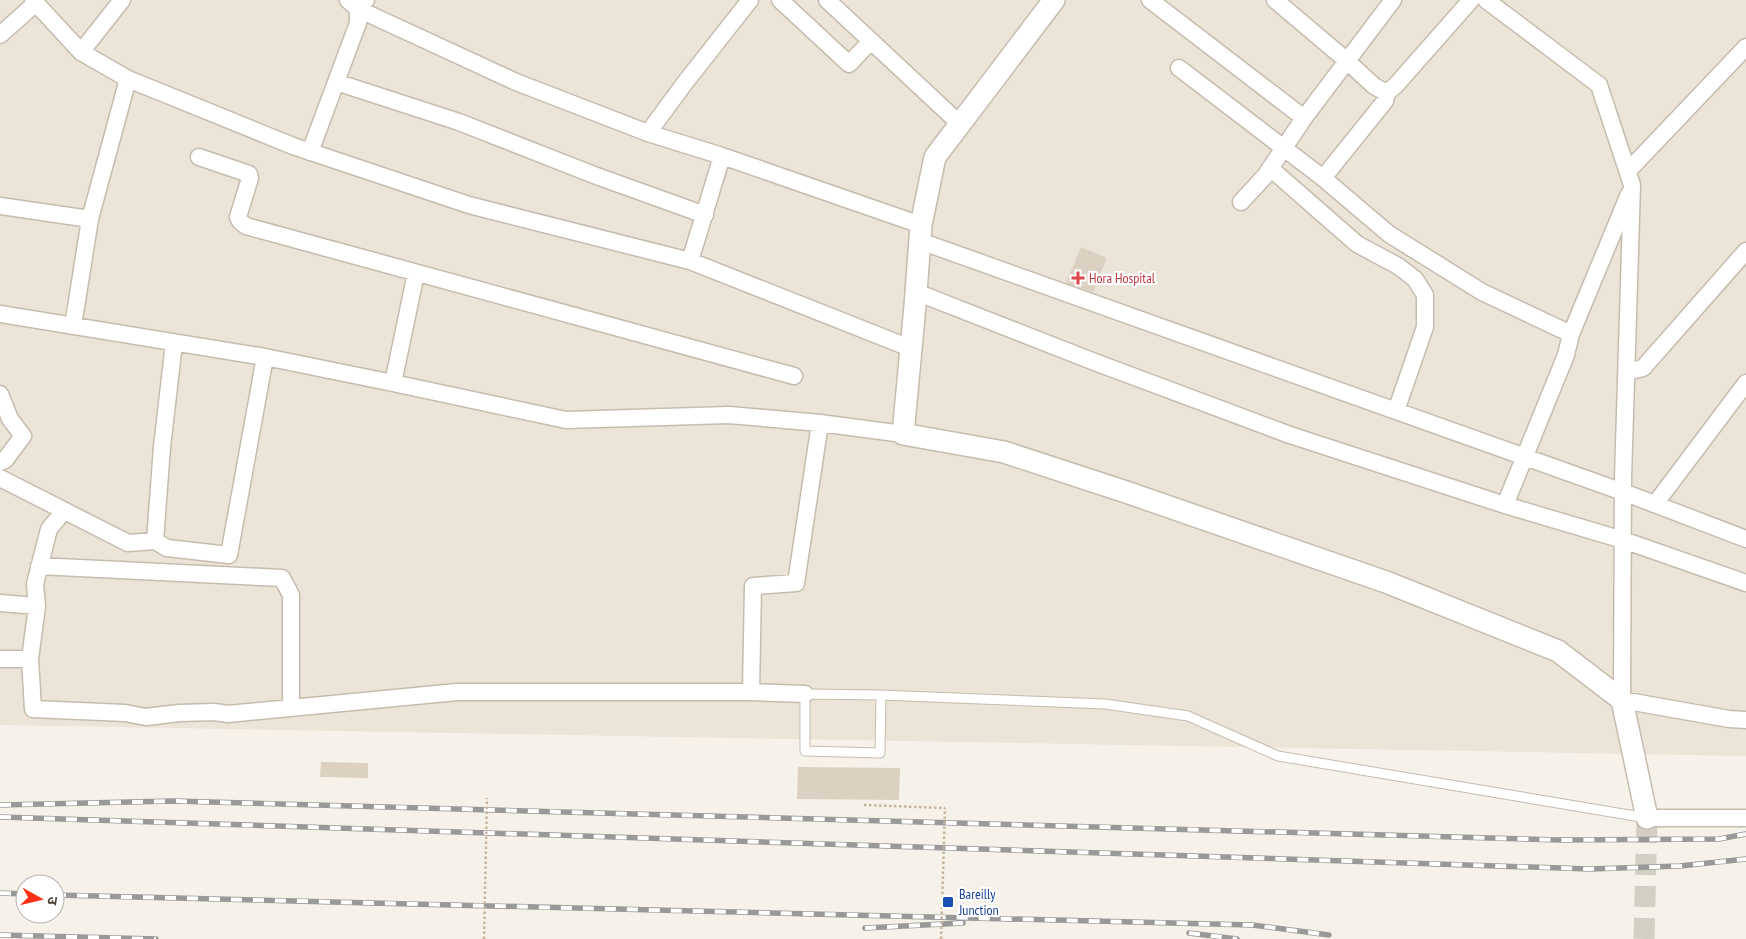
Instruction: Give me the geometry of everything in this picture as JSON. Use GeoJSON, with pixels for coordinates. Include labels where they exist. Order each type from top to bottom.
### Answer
{"type":"FeatureCollection","features":[{"type":"Feature","properties":{"kind":"street"},"geometry":{"type":"LineString","coordinates":[[81,52],[122,0]]}},
{"type":"Feature","properties":{"kind":"street"},"geometry":{"type":"LineString","coordinates":[[648,133],[750,0]]}},
{"type":"Feature","properties":{"kind":"street"},"geometry":{"type":"LineString","coordinates":[[780,0],[849,64],[871,41]]}},
{"type":"Feature","properties":{"kind":"street"},"geometry":{"type":"LineString","coordinates":[[903,434],[921,233],[935,157],[1054,0]]}},
{"type":"Feature","properties":{"kind":"street"},"geometry":{"type":"LineString","coordinates":[[1150,0],[1304,118]]}},
{"type":"Feature","properties":{"kind":"street"},"geometry":{"type":"LineString","coordinates":[[1276,0],[1374,86],[1387,93]]}},
{"type":"Feature","properties":{"kind":"street"},"geometry":{"type":"LineString","coordinates":[[1241,202],[1270,168],[1346,60],[1393,0]]}},
{"type":"Feature","properties":{"kind":"street"},"geometry":{"type":"LineString","coordinates":[[1323,178],[1384,101],[1387,93],[1471,0]]}},
{"type":"Feature","properties":{"kind":"street"},"geometry":{"type":"LineString","coordinates":[[1486,0],[1600,85],[1630,178],[1623,492],[1622,700],[1647,818],[1746,818]]}},
{"type":"Feature","properties":{"kind":"street"},"geometry":{"type":"LineString","coordinates":[[0,34],[34,2],[81,52],[128,79],[310,152],[469,205],[690,261],[910,348]]}},
{"type":"Feature","properties":{"kind":"street"},"geometry":{"type":"LineString","coordinates":[[833,2],[871,41],[960,124]]}},
{"type":"Feature","properties":{"kind":"street"},"geometry":{"type":"LineString","coordinates":[[310,152],[358,23],[357,3],[516,82],[648,133],[722,156],[921,233],[1396,411],[1623,492],[1746,539]]}},
{"type":"Feature","properties":{"kind":"street"},"geometry":{"type":"LineString","coordinates":[[1505,505],[1566,355],[1630,178],[1746,47]]}},
{"type":"Feature","properties":{"kind":"street"},"geometry":{"type":"LineString","coordinates":[[1179,68],[1323,178],[1398,239],[1482,292],[1572,334]]}},
{"type":"Feature","properties":{"kind":"street"},"geometry":{"type":"LineString","coordinates":[[72,326],[90,219],[128,79]]}},
{"type":"Feature","properties":{"kind":"street"},"geometry":{"type":"LineString","coordinates":[[336,82],[459,122],[594,175],[705,215]]}},
{"type":"Feature","properties":{"kind":"street"},"geometry":{"type":"LineString","coordinates":[[690,261],[722,156]]}},
{"type":"Feature","properties":{"kind":"street"},"geometry":{"type":"LineString","coordinates":[[199,157],[249,174],[250,178],[238,217],[242,224],[794,376]]}},
{"type":"Feature","properties":{"kind":"street"},"geometry":{"type":"LineString","coordinates":[[1270,168],[1357,244],[1398,266],[1415,279],[1425,295],[1425,327],[1396,411]]}},
{"type":"Feature","properties":{"kind":"street"},"geometry":{"type":"LineString","coordinates":[[0,206],[90,219]]}},
{"type":"Feature","properties":{"kind":"street"},"geometry":{"type":"LineString","coordinates":[[1626,372],[1643,368],[1746,251]]}},
{"type":"Feature","properties":{"kind":"street"},"geometry":{"type":"LineString","coordinates":[[393,383],[416,273]]}},
{"type":"Feature","properties":{"kind":"street"},"geometry":{"type":"LineString","coordinates":[[916,292],[1290,435],[1505,505],[1623,540],[1746,583]]}},
{"type":"Feature","properties":{"kind":"street"},"geometry":{"type":"LineString","coordinates":[[0,314],[265,358],[566,420],[729,415],[820,423],[903,434],[1004,452],[1386,582],[1558,650],[1622,700],[1729,720],[1746,720]]}},
{"type":"Feature","properties":{"kind":"street"},"geometry":{"type":"LineString","coordinates":[[155,541],[162,447],[174,343]]}},
{"type":"Feature","properties":{"kind":"street"},"geometry":{"type":"LineString","coordinates":[[231,575],[230,555],[265,358]]}},
{"type":"Feature","properties":{"kind":"street"},"geometry":{"type":"LineString","coordinates":[[1655,504],[1746,383]]}},
{"type":"Feature","properties":{"kind":"street"},"geometry":{"type":"LineString","coordinates":[[0,394],[10,419],[23,436],[4,460],[0,462]]}},
{"type":"Feature","properties":{"kind":"street"},"geometry":{"type":"LineString","coordinates":[[751,692],[753,586],[796,583],[820,423]]}},
{"type":"Feature","properties":{"kind":"street"},"geometry":{"type":"LineString","coordinates":[[0,478],[128,543],[155,541],[167,548],[230,555]]}},
{"type":"Feature","properties":{"kind":"street"},"geometry":{"type":"LineString","coordinates":[[64,511],[48,529],[35,584],[37,606],[30,659],[33,709],[125,713],[146,717],[179,713],[214,712],[228,714],[457,692],[751,692],[805,694]]}},
{"type":"Feature","properties":{"kind":"street"},"geometry":{"type":"LineString","coordinates":[[39,566],[282,578],[292,595],[291,708]]}},
{"type":"Feature","properties":{"kind":"street"},"geometry":{"type":"LineString","coordinates":[[0,603],[37,606]]}},
{"type":"Feature","properties":{"kind":"street"},"geometry":{"type":"LineString","coordinates":[[0,659],[30,659]]}},
{"type":"Feature","properties":{"kind":"lane"},"geometry":{"type":"LineString","coordinates":[[881,695],[880,752],[805,751],[805,694],[881,695],[1105,704],[1188,716],[1278,756],[1647,818]]}},
{"type":"Feature","properties":{"kind":"path"},"geometry":{"type":"LineString","coordinates":[[484,939],[487,798]]}},
{"type":"Feature","properties":{"kind":"path"},"geometry":{"type":"LineString","coordinates":[[864,805],[945,808],[941,939]]}},
{"type":"Feature","properties":{"kind":"shaded area"},"geometry":{"type":"Polygon","coordinates":[[[0,0],[1746,0],[1746,756],[0,725],[0,0]]]}},
{"type":"Feature","properties":{"kind":"building"},"geometry":{"type":"Polygon","coordinates":[[[1081,247],[1107,258],[1093,292],[1066,283],[1081,247]]]}},
{"type":"Feature","properties":{"kind":"building"},"geometry":{"type":"Polygon","coordinates":[[[321,762],[368,763],[368,778],[320,777],[321,762]]]}},
{"type":"Feature","properties":{"kind":"building"},"geometry":{"type":"Polygon","coordinates":[[[798,767],[900,768],[899,800],[797,799],[798,767]]]}},
{"type":"Feature","properties":{"kind":"tunnel"},"geometry":{"type":"LineString","coordinates":[[1644,939],[1647,818]]}},
{"type":"Feature","properties":{"kind":"railway"},"geometry":{"type":"LineString","coordinates":[[0,805],[173,801],[1560,840],[1719,839],[1746,834]]}},
{"type":"Feature","properties":{"kind":"railway"},"geometry":{"type":"LineString","coordinates":[[0,817],[1590,869],[1680,866],[1746,859]]}},
{"type":"Feature","properties":{"kind":"railway"},"geometry":{"type":"LineString","coordinates":[[0,893],[15,894]]}},
{"type":"Feature","properties":{"kind":"railway"},"geometry":{"type":"LineString","coordinates":[[65,895],[1252,925],[1329,935]]}},
{"type":"Feature","properties":{"kind":"railway"},"geometry":{"type":"LineString","coordinates":[[865,928],[963,923]]}},
{"type":"Feature","properties":{"kind":"railway"},"geometry":{"type":"LineString","coordinates":[[1189,933],[1237,939]]}},
{"type":"Feature","properties":{"kind":"railway"},"geometry":{"type":"LineString","coordinates":[[0,935],[156,939]]}},
{"type":"Feature","properties":{"kind":"place","name":"Hora Hospital"},"geometry":{"type":"Point","coordinates":[1078,278]}},
{"type":"Feature","properties":{"kind":"place","name":"Bareilly Junction"},"geometry":{"type":"Point","coordinates":[948,902]}}]}
